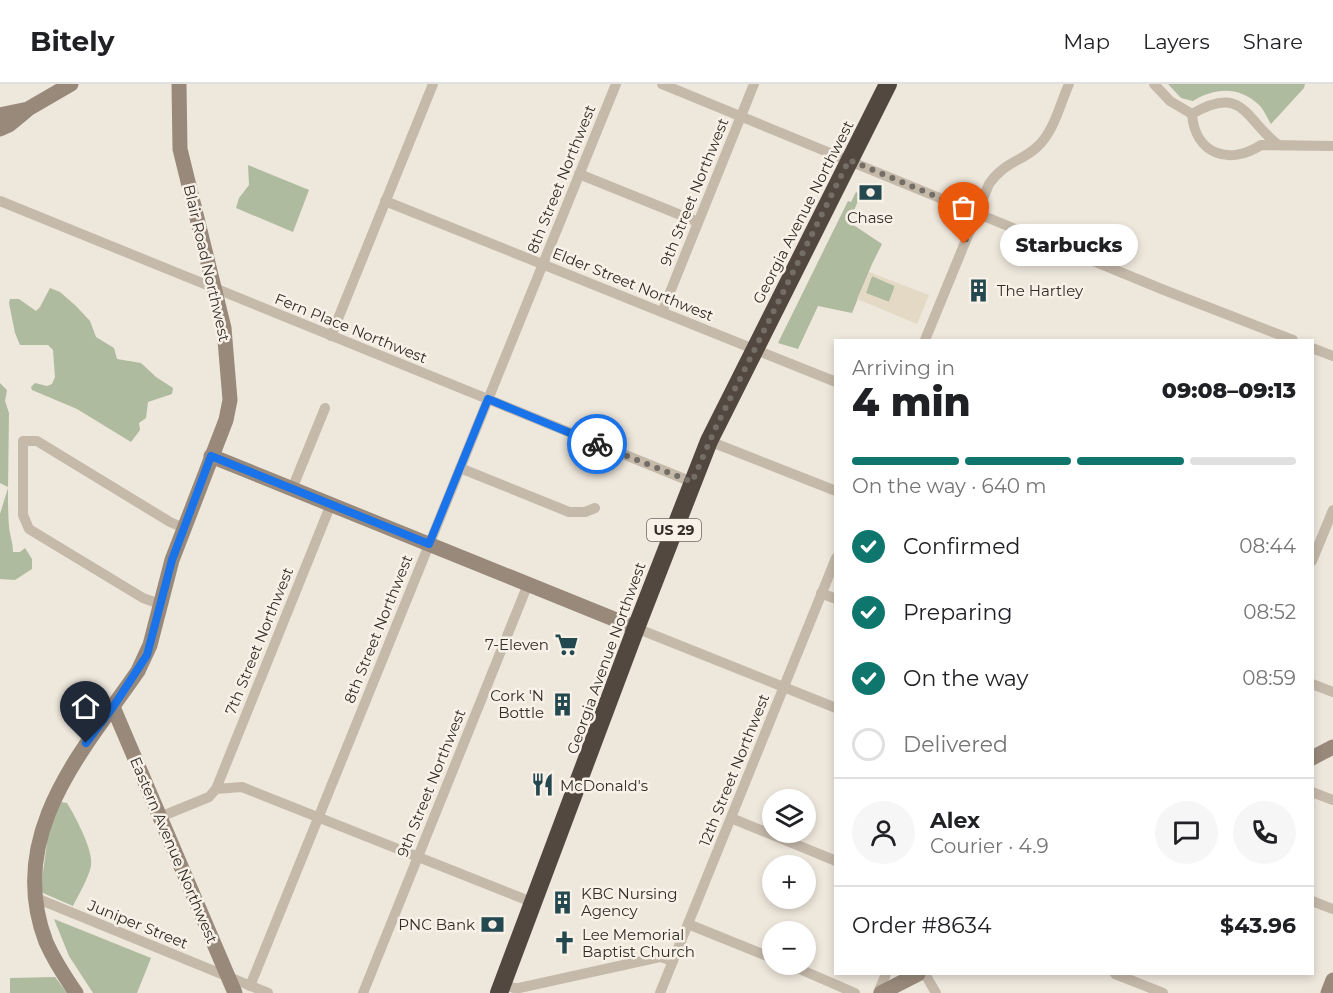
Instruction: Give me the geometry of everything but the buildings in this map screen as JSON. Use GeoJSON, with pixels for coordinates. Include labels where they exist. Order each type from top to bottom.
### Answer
{"type":"FeatureCollection","features":[{"type":"Feature","properties":{"kind":"highway","name":"Georgia Avenue Northwest"},"geometry":{"type":"LineString","coordinates":[[501,989],[636,628],[709,441],[888,84]]}},
{"type":"Feature","properties":{"kind":"main road"},"geometry":{"type":"LineString","coordinates":[[0,129],[9,125],[28,109],[71,84]]}},
{"type":"Feature","properties":{"kind":"main road","name":"Blair Road Northwest"},"geometry":{"type":"LineString","coordinates":[[76,993],[59,968],[41,927],[36,898],[36,856],[40,833],[48,812],[76,759],[147,655],[170,567],[227,415],[230,395],[225,335],[180,148],[179,84]]}},
{"type":"Feature","properties":{"kind":"main road"},"geometry":{"type":"LineString","coordinates":[[0,116],[28,109]]}},
{"type":"Feature","properties":{"kind":"main road"},"geometry":{"type":"LineString","coordinates":[[211,456],[636,628]]}},
{"type":"Feature","properties":{"kind":"main road","name":"Eastern Avenue Northwest"},"geometry":{"type":"LineString","coordinates":[[113,707],[235,993]]}},
{"type":"Feature","properties":{"kind":"main road"},"geometry":{"type":"LineString","coordinates":[[1314,757],[1333,747]]}},
{"type":"Feature","properties":{"kind":"main road"},"geometry":{"type":"LineString","coordinates":[[879,993],[916,975]]}},
{"type":"Feature","properties":{"kind":"main road"},"geometry":{"type":"LineString","coordinates":[[1328,993],[1333,980]]}},
{"type":"Feature","properties":{"kind":"street"},"geometry":{"type":"LineString","coordinates":[[331,336],[433,84]]}},
{"type":"Feature","properties":{"kind":"street","name":"8th Street Northwest"},"geometry":{"type":"LineString","coordinates":[[250,986],[616,84]]}},
{"type":"Feature","properties":{"kind":"street"},"geometry":{"type":"LineString","coordinates":[[662,84],[1291,339]]}},
{"type":"Feature","properties":{"kind":"street","name":"9th Street Northwest"},"geometry":{"type":"LineString","coordinates":[[662,312],[754,84]]}},
{"type":"Feature","properties":{"kind":"street"},"geometry":{"type":"LineString","coordinates":[[925,339],[985,192],[997,174],[1012,162],[1033,151],[1045,138],[1069,84]]}},
{"type":"Feature","properties":{"kind":"street"},"geometry":{"type":"LineString","coordinates":[[1154,84],[1170,101],[1192,114]]}},
{"type":"Feature","properties":{"kind":"street"},"geometry":{"type":"LineString","coordinates":[[1192,114],[1215,102],[1227,101],[1250,113],[1262,130],[1278,145]]}},
{"type":"Feature","properties":{"kind":"street"},"geometry":{"type":"LineString","coordinates":[[1192,114],[1193,126],[1202,142],[1215,153],[1232,157],[1257,148],[1278,145],[1333,146]]}},
{"type":"Feature","properties":{"kind":"street"},"geometry":{"type":"LineString","coordinates":[[1257,148],[1262,130]]}},
{"type":"Feature","properties":{"kind":"street"},"geometry":{"type":"LineString","coordinates":[[579,174],[698,222]]}},
{"type":"Feature","properties":{"kind":"street","name":"Fern Place Northwest"},"geometry":{"type":"LineString","coordinates":[[0,201],[692,482]]}},
{"type":"Feature","properties":{"kind":"street","name":"Elder Street Northwest"},"geometry":{"type":"LineString","coordinates":[[385,201],[834,381]]}},
{"type":"Feature","properties":{"kind":"street"},"geometry":{"type":"LineString","coordinates":[[1314,349],[1333,356]]}},
{"type":"Feature","properties":{"kind":"street"},"geometry":{"type":"LineString","coordinates":[[292,489],[325,408]]}},
{"type":"Feature","properties":{"kind":"street"},"geometry":{"type":"LineString","coordinates":[[160,604],[143,598],[29,529],[23,515],[23,441],[37,441],[183,528]]}},
{"type":"Feature","properties":{"kind":"street"},"geometry":{"type":"LineString","coordinates":[[709,441],[834,490]]}},
{"type":"Feature","properties":{"kind":"street"},"geometry":{"type":"LineString","coordinates":[[460,468],[569,512],[585,512],[595,508]]}},
{"type":"Feature","properties":{"kind":"street","name":"7th Street Northwest"},"geometry":{"type":"LineString","coordinates":[[216,789],[331,504]]}},
{"type":"Feature","properties":{"kind":"street"},"geometry":{"type":"LineString","coordinates":[[1314,556],[1333,510]]}},
{"type":"Feature","properties":{"kind":"street","name":"12th Street Northwest"},"geometry":{"type":"LineString","coordinates":[[660,993],[834,563]]}},
{"type":"Feature","properties":{"kind":"street","name":"9th Street Northwest"},"geometry":{"type":"LineString","coordinates":[[363,993],[528,584]]}},
{"type":"Feature","properties":{"kind":"street"},"geometry":{"type":"LineString","coordinates":[[821,593],[834,598]]}},
{"type":"Feature","properties":{"kind":"street"},"geometry":{"type":"LineString","coordinates":[[636,628],[834,707]]}},
{"type":"Feature","properties":{"kind":"street"},"geometry":{"type":"LineString","coordinates":[[1314,685],[1333,692]]}},
{"type":"Feature","properties":{"kind":"street"},"geometry":{"type":"LineString","coordinates":[[160,817],[209,797],[216,789],[235,786],[250,789],[534,903]]}},
{"type":"Feature","properties":{"kind":"street"},"geometry":{"type":"LineString","coordinates":[[1314,793],[1333,800]]}},
{"type":"Feature","properties":{"kind":"street"},"geometry":{"type":"LineString","coordinates":[[731,818],[834,860]]}},
{"type":"Feature","properties":{"kind":"street","name":"Juniper Street"},"geometry":{"type":"LineString","coordinates":[[36,898],[268,993]]}},
{"type":"Feature","properties":{"kind":"street"},"geometry":{"type":"LineString","coordinates":[[1314,902],[1333,909]]}},
{"type":"Feature","properties":{"kind":"street"},"geometry":{"type":"LineString","coordinates":[[688,924],[762,954]]}},
{"type":"Feature","properties":{"kind":"street"},"geometry":{"type":"LineString","coordinates":[[501,989],[519,988],[660,957],[673,961]]}},
{"type":"Feature","properties":{"kind":"street"},"geometry":{"type":"LineString","coordinates":[[813,975],[855,993]]}},
{"type":"Feature","properties":{"kind":"street"},"geometry":{"type":"LineString","coordinates":[[879,993],[886,975]]}},
{"type":"Feature","properties":{"kind":"street"},"geometry":{"type":"LineString","coordinates":[[926,975],[936,993]]}},
{"type":"Feature","properties":{"kind":"street"},"geometry":{"type":"LineString","coordinates":[[1118,975],[1163,993]]}},
{"type":"Feature","properties":{"kind":"green space"},"geometry":{"type":"Polygon","coordinates":[[[1168,84],[1305,84],[1304,88],[1271,124],[1260,106],[1242,94],[1218,91],[1193,101],[1181,98],[1168,84]]]}},
{"type":"Feature","properties":{"kind":"green space"},"geometry":{"type":"Polygon","coordinates":[[[248,165],[309,190],[293,232],[236,208],[239,198],[249,185],[248,165]]]}},
{"type":"Feature","properties":{"kind":"green space"},"geometry":{"type":"Polygon","coordinates":[[[856,192],[861,194],[849,222],[882,244],[852,313],[818,306],[798,349],[778,343],[848,201],[851,202],[856,192]]]}},
{"type":"Feature","properties":{"kind":"green space"},"geometry":{"type":"Polygon","coordinates":[[[872,276],[895,286],[889,302],[865,293],[872,276]]]}},
{"type":"Feature","properties":{"kind":"green space"},"geometry":{"type":"Polygon","coordinates":[[[50,288],[60,292],[76,306],[90,321],[96,337],[114,348],[117,359],[141,363],[173,388],[172,394],[148,402],[146,418],[139,423],[140,430],[131,442],[77,409],[32,390],[31,387],[35,383],[47,386],[52,384],[55,377],[53,350],[48,345],[20,345],[9,303],[10,299],[19,299],[36,311],[50,288]]]}},
{"type":"Feature","properties":{"kind":"green space"},"geometry":{"type":"Polygon","coordinates":[[[0,383],[7,390],[5,401],[9,413],[8,487],[0,483],[0,383]]]}},
{"type":"Feature","properties":{"kind":"green space"},"geometry":{"type":"Polygon","coordinates":[[[8,488],[9,527],[13,552],[20,552],[25,548],[32,559],[32,569],[15,580],[0,579],[0,514],[8,488]]]}},
{"type":"Feature","properties":{"kind":"green space"},"geometry":{"type":"Polygon","coordinates":[[[61,802],[67,803],[75,816],[87,843],[91,860],[88,876],[73,906],[43,893],[41,888],[49,827],[61,802]]]}},
{"type":"Feature","properties":{"kind":"green space"},"geometry":{"type":"Polygon","coordinates":[[[54,919],[151,958],[137,993],[93,993],[69,956],[54,919]]]}},
{"type":"Feature","properties":{"kind":"green space"},"geometry":{"type":"Polygon","coordinates":[[[55,977],[67,993],[10,993],[10,978],[55,977]]]}},
{"type":"Feature","properties":{"kind":"shaded area"},"geometry":{"type":"Polygon","coordinates":[[[869,272],[929,295],[917,324],[857,299],[869,272]],[[872,276],[866,293],[889,302],[895,286],[872,276]]]}},
{"type":"Feature","properties":{"kind":"way so far"},"geometry":{"type":"LineString","coordinates":[[597,444],[692,482],[709,441],[849,160],[976,213],[964,244]]}},
{"type":"Feature","properties":{"kind":"place","name":"Chase"},"geometry":{"type":"Point","coordinates":[870,193]}},
{"type":"Feature","properties":{"kind":"place","name":"Starbucks"},"geometry":{"type":"Point","coordinates":[964,244]}},
{"type":"Feature","properties":{"kind":"place","name":"The Hartley"},"geometry":{"type":"Point","coordinates":[979,290]}},
{"type":"Feature","properties":{"kind":"place","name":"7-Eleven"},"geometry":{"type":"Point","coordinates":[567,644]}},
{"type":"Feature","properties":{"kind":"place","name":"Cork 'N Bottle"},"geometry":{"type":"Point","coordinates":[562,704]}},
{"type":"Feature","properties":{"kind":"place","name":"McDonald's"},"geometry":{"type":"Point","coordinates":[542,785]}},
{"type":"Feature","properties":{"kind":"place","name":"KBC Nursing Agency"},"geometry":{"type":"Point","coordinates":[563,902]}},
{"type":"Feature","properties":{"kind":"place","name":"PNC Bank"},"geometry":{"type":"Point","coordinates":[493,924]}},
{"type":"Feature","properties":{"kind":"place","name":"Lee Memorial Baptist Church"},"geometry":{"type":"Point","coordinates":[564,943]}},
{"type":"Feature","properties":{"kind":"route"},"geometry":{"type":"LineString","coordinates":[[86,743],[147,655],[172,560],[211,456],[429,544],[488,399],[597,444]]}}]}
